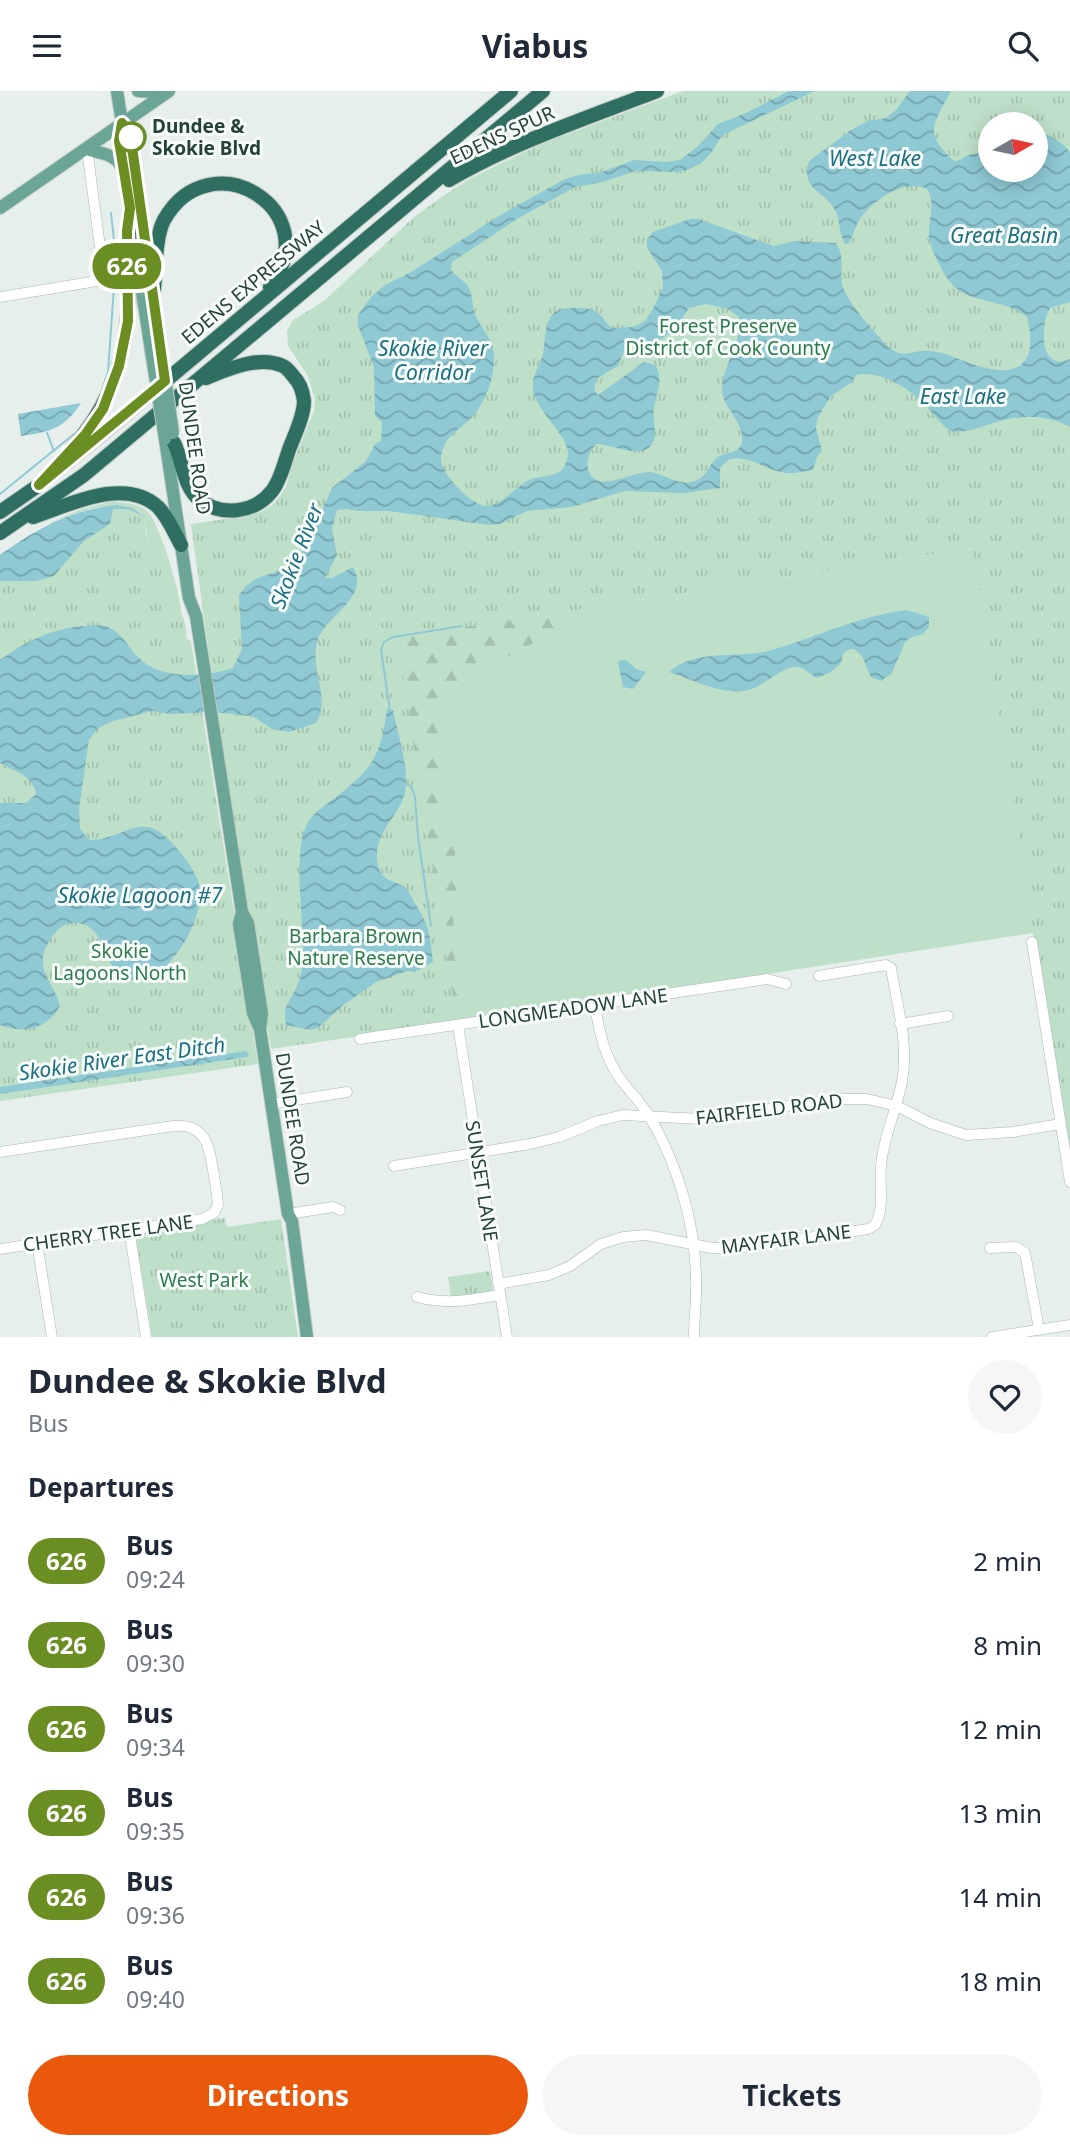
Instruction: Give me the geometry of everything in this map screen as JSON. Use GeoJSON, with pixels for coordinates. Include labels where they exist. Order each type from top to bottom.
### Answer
{"type":"FeatureCollection","features":[{"type":"Feature","properties":{"kind":"highway","name":"EDENS SPUR"},"geometry":{"type":"LineString","coordinates":[[495,105],[509,91]]}},
{"type":"Feature","properties":{"kind":"highway"},"geometry":{"type":"LineString","coordinates":[[406,206],[543,91]]}},
{"type":"Feature","properties":{"kind":"highway","name":"EDENS SPUR"},"geometry":{"type":"LineString","coordinates":[[406,206],[480,162],[504,151],[657,91]]}},
{"type":"Feature","properties":{"kind":"highway","name":"EDENS EXPRESSWAY"},"geometry":{"type":"LineString","coordinates":[[0,512],[39,485],[495,105]]}},
{"type":"Feature","properties":{"kind":"highway"},"geometry":{"type":"LineString","coordinates":[[154,289],[163,222],[177,202],[196,189],[219,184],[239,185],[255,191],[270,204],[280,219],[285,239],[283,262],[275,280],[258,302]]}},
{"type":"Feature","properties":{"kind":"highway","name":"EDENS EXPRESSWAY"},"geometry":{"type":"LineString","coordinates":[[0,533],[84,475],[406,206]]}},
{"type":"Feature","properties":{"kind":"highway"},"geometry":{"type":"LineString","coordinates":[[39,485],[103,409],[119,366],[128,321],[127,231],[130,208]]}},
{"type":"Feature","properties":{"kind":"highway"},"geometry":{"type":"LineString","coordinates":[[171,438],[182,458],[186,479],[199,500],[216,509],[230,511],[248,508],[273,491],[298,427],[304,402],[299,382],[284,366],[261,362],[229,369],[195,383]]}},
{"type":"Feature","properties":{"kind":"highway"},"geometry":{"type":"LineString","coordinates":[[18,522],[100,496],[130,492],[150,500],[160,509],[181,545]]}},
{"type":"Feature","properties":{"kind":"main road","name":"DUNDEE ROAD"},"geometry":{"type":"LineString","coordinates":[[117,91],[122,123],[119,141],[197,595],[196,616],[202,662],[242,912],[239,924],[253,1013],[260,1029],[288,1214],[292,1221],[307,1337]]}},
{"type":"Feature","properties":{"kind":"main road"},"geometry":{"type":"LineString","coordinates":[[138,91],[168,92]]}},
{"type":"Feature","properties":{"kind":"main road"},"geometry":{"type":"LineString","coordinates":[[0,208],[168,92]]}},
{"type":"Feature","properties":{"kind":"main road","name":"DUNDEE ROAD"},"geometry":{"type":"LineString","coordinates":[[122,123],[130,133],[154,289],[156,353]]}},
{"type":"Feature","properties":{"kind":"main road"},"geometry":{"type":"LineString","coordinates":[[87,149],[111,155],[118,160],[124,171]]}},
{"type":"Feature","properties":{"kind":"main road","name":"DUNDEE ROAD"},"geometry":{"type":"LineString","coordinates":[[171,438],[181,545],[189,598],[196,616]]}},
{"type":"Feature","properties":{"kind":"street"},"geometry":{"type":"LineString","coordinates":[[0,297],[97,281],[103,269],[87,149]]}},
{"type":"Feature","properties":{"kind":"street"},"geometry":{"type":"LineString","coordinates":[[1032,942],[1070,1182]]}},
{"type":"Feature","properties":{"kind":"street"},"geometry":{"type":"LineString","coordinates":[[819,976],[888,965],[891,968],[904,1063],[897,1106]]}},
{"type":"Feature","properties":{"kind":"street","name":"LONGMEADOW LANE"},"geometry":{"type":"LineString","coordinates":[[360,1039],[762,979],[786,984]]}},
{"type":"Feature","properties":{"kind":"street"},"geometry":{"type":"LineString","coordinates":[[595,1005],[598,1030],[611,1063],[650,1117],[671,1160],[680,1186],[693,1244],[696,1277],[694,1337]]}},
{"type":"Feature","properties":{"kind":"street"},"geometry":{"type":"LineString","coordinates":[[900,1024],[948,1016]]}},
{"type":"Feature","properties":{"kind":"street","name":"SUNSET LANE"},"geometry":{"type":"LineString","coordinates":[[458,1025],[507,1337]]}},
{"type":"Feature","properties":{"kind":"street"},"geometry":{"type":"LineString","coordinates":[[271,1104],[347,1092]]}},
{"type":"Feature","properties":{"kind":"street","name":"FAIRFIELD ROAD"},"geometry":{"type":"LineString","coordinates":[[394,1165],[559,1137],[612,1117],[635,1114],[650,1117],[711,1118],[835,1099],[867,1099],[897,1106],[930,1123],[966,1135],[1013,1132],[1060,1124]]}},
{"type":"Feature","properties":{"kind":"street","name":"MAYFAIR LANE"},"geometry":{"type":"LineString","coordinates":[[498,1284],[556,1272],[601,1244],[623,1237],[646,1235],[712,1248],[740,1248],[868,1229],[875,1225],[880,1210],[884,1143],[897,1106]]}},
{"type":"Feature","properties":{"kind":"street","name":"CHERRY TREE LANE"},"geometry":{"type":"LineString","coordinates":[[0,1151],[186,1126],[200,1133],[208,1141],[218,1199],[214,1213],[202,1219],[0,1249]]}},
{"type":"Feature","properties":{"kind":"street"},"geometry":{"type":"LineString","coordinates":[[288,1214],[332,1207],[340,1210]]}},
{"type":"Feature","properties":{"kind":"street"},"geometry":{"type":"LineString","coordinates":[[129,1229],[146,1337]]}},
{"type":"Feature","properties":{"kind":"street"},"geometry":{"type":"LineString","coordinates":[[37,1243],[52,1337]]}},
{"type":"Feature","properties":{"kind":"street"},"geometry":{"type":"LineString","coordinates":[[990,1248],[1016,1247],[1025,1253],[1039,1329]]}},
{"type":"Feature","properties":{"kind":"street"},"geometry":{"type":"LineString","coordinates":[[417,1297],[444,1303],[500,1295]]}},
{"type":"Feature","properties":{"kind":"street"},"geometry":{"type":"LineString","coordinates":[[992,1337],[1070,1325]]}},
{"type":"Feature","properties":{"kind":"green space","name":"Forest Preserve District of Cook County"},"geometry":{"type":"Polygon","coordinates":[[[683,91],[1070,91],[1070,1163],[973,548],[397,638],[457,1022],[271,1049],[226,777],[191,524],[252,515],[275,503],[286,487],[314,411],[315,399],[308,376],[288,346],[287,331],[293,320],[324,301],[413,218],[471,178],[543,143],[683,91]]]}},
{"type":"Feature","properties":{"kind":"green space"},"geometry":{"type":"Polygon","coordinates":[[[109,502],[129,503],[143,508],[152,517],[163,542],[181,610],[166,641],[143,514],[131,509],[107,506],[48,523],[82,509],[109,502]]]}},
{"type":"Feature","properties":{"kind":"green space","name":"Skokie Lagoons North"},"geometry":{"type":"Polygon","coordinates":[[[128,507],[146,517],[147,538],[152,552],[179,607],[185,622],[187,639],[191,641],[258,1064],[0,1101],[0,558],[90,512],[128,507]]]}},
{"type":"Feature","properties":{"kind":"green space"},"geometry":{"type":"Polygon","coordinates":[[[1070,533],[1070,1163],[1033,933],[457,1022],[397,638],[1070,533]]]}},
{"type":"Feature","properties":{"kind":"green space"},"geometry":{"type":"Polygon","coordinates":[[[559,607],[560,620],[550,635],[508,656],[462,685],[447,702],[441,715],[438,737],[441,806],[455,845],[455,964],[461,999],[457,1022],[380,636],[559,607]]]}},
{"type":"Feature","properties":{"kind":"green space","name":"West Park"},"geometry":{"type":"Polygon","coordinates":[[[225,1218],[227,1227],[281,1219],[298,1337],[152,1337],[135,1232],[225,1218]]]}},
{"type":"Feature","properties":{"kind":"green space"},"geometry":{"type":"Polygon","coordinates":[[[490,1271],[493,1291],[451,1297],[448,1277],[490,1271]]]}},
{"type":"Feature","properties":{"kind":"water"},"geometry":{"type":"Polygon","coordinates":[[[789,91],[815,91],[721,137],[711,153],[690,169],[679,172],[635,171],[603,182],[575,187],[517,219],[452,262],[451,270],[469,288],[475,314],[491,342],[494,361],[491,381],[483,401],[472,417],[445,443],[441,457],[451,480],[467,496],[475,502],[489,506],[500,502],[529,480],[556,474],[563,468],[568,453],[563,438],[540,406],[533,389],[533,380],[543,354],[551,316],[563,309],[583,308],[595,311],[612,328],[633,327],[645,321],[663,287],[662,271],[647,248],[647,239],[653,232],[690,219],[698,219],[774,246],[794,241],[836,243],[841,258],[844,291],[878,336],[898,353],[942,353],[993,369],[1016,368],[1023,363],[1030,345],[1027,317],[1011,308],[965,294],[953,286],[932,249],[929,237],[931,206],[927,189],[910,186],[883,197],[862,216],[850,242],[846,244],[832,205],[808,179],[809,161],[851,130],[868,121],[886,118],[896,110],[910,91],[951,91],[936,120],[935,135],[938,143],[954,161],[978,154],[978,182],[1048,182],[1048,136],[1063,144],[1070,152],[1070,302],[1050,308],[1044,335],[1047,353],[1052,359],[1070,359],[1070,427],[1055,420],[1029,417],[1012,418],[971,430],[950,431],[922,402],[900,386],[883,377],[856,375],[852,382],[831,396],[817,419],[816,428],[822,451],[813,470],[786,473],[751,461],[734,459],[726,462],[720,469],[720,488],[683,493],[625,491],[571,507],[527,511],[500,524],[489,525],[389,511],[337,510],[332,529],[337,555],[325,578],[332,578],[353,567],[357,578],[352,597],[318,639],[316,661],[322,703],[316,723],[289,732],[272,729],[254,717],[243,715],[212,712],[171,714],[152,711],[113,721],[98,728],[89,740],[79,809],[80,829],[90,840],[141,827],[151,828],[161,833],[185,858],[198,882],[200,901],[182,947],[160,971],[147,978],[134,980],[123,977],[115,970],[94,931],[85,925],[67,924],[58,929],[52,937],[43,958],[45,973],[60,1006],[55,1014],[42,1024],[26,1029],[0,1025],[0,803],[26,803],[36,794],[27,778],[0,763],[0,660],[50,633],[97,625],[115,631],[140,659],[160,671],[198,675],[233,668],[242,649],[239,595],[257,578],[285,569],[299,561],[332,488],[366,461],[375,444],[381,441],[382,422],[375,416],[374,367],[358,326],[358,315],[371,297],[385,285],[565,179],[602,172],[634,160],[680,160],[697,147],[718,124],[789,91]],[[706,304],[689,308],[674,330],[662,339],[626,347],[618,366],[596,379],[594,390],[598,395],[644,362],[655,365],[659,381],[654,411],[655,435],[650,446],[644,450],[628,451],[596,444],[588,462],[592,477],[606,482],[650,472],[681,482],[691,482],[701,478],[718,457],[739,448],[741,431],[722,390],[725,371],[738,336],[739,317],[728,309],[706,304]]]}},
{"type":"Feature","properties":{"kind":"water"},"geometry":{"type":"Polygon","coordinates":[[[81,403],[69,419],[56,428],[21,436],[18,414],[81,403]]]}},
{"type":"Feature","properties":{"kind":"water"},"geometry":{"type":"Polygon","coordinates":[[[117,505],[132,508],[146,517],[128,509],[113,509],[110,524],[84,541],[54,576],[36,581],[0,581],[0,555],[14,545],[69,516],[117,505]]]}},
{"type":"Feature","properties":{"kind":"water"},"geometry":{"type":"Polygon","coordinates":[[[907,610],[929,617],[929,627],[923,634],[905,642],[892,673],[881,681],[871,677],[862,656],[854,649],[845,653],[842,662],[831,672],[817,678],[801,668],[791,667],[758,686],[743,691],[714,688],[669,672],[691,660],[768,651],[854,622],[907,610]]]}},
{"type":"Feature","properties":{"kind":"water"},"geometry":{"type":"Polygon","coordinates":[[[620,660],[626,660],[636,669],[646,672],[633,689],[623,687],[618,663],[620,660]]]}},
{"type":"Feature","properties":{"kind":"water"},"geometry":{"type":"Polygon","coordinates":[[[387,709],[393,710],[404,759],[406,785],[400,805],[379,843],[378,865],[386,878],[402,885],[409,893],[426,924],[433,962],[415,972],[407,971],[376,982],[342,1006],[318,1028],[310,1030],[286,1025],[286,1008],[299,980],[303,960],[299,869],[303,835],[313,815],[349,787],[373,760],[378,750],[387,709]]]}},
{"type":"Feature","properties":{"kind":"water"},"geometry":{"type":"Polygon","coordinates":[[[246,1051],[249,1055],[247,1057],[0,1094],[0,1087],[246,1051]]]}},
{"type":"Feature","properties":{"kind":"waterway"},"geometry":{"type":"LineString","coordinates":[[102,389],[108,372],[116,258],[111,213]]}},
{"type":"Feature","properties":{"kind":"waterway"},"geometry":{"type":"LineString","coordinates":[[47,433],[54,451]]}},
{"type":"Feature","properties":{"kind":"waterway"},"geometry":{"type":"LineString","coordinates":[[0,494],[74,434]]}},
{"type":"Feature","properties":{"kind":"waterway"},"geometry":{"type":"LineString","coordinates":[[390,710],[381,650],[384,642],[393,637],[462,626]]}},
{"type":"Feature","properties":{"kind":"waterway"},"geometry":{"type":"LineString","coordinates":[[406,783],[412,788],[415,797],[431,926]]}},
{"type":"Feature","properties":{"kind":"bus line","name":"626"},"geometry":{"type":"LineString","coordinates":[[122,123],[130,133],[165,381],[39,485],[85,435],[103,409],[119,366],[128,321],[127,231],[130,208],[119,141],[122,123]]}},
{"type":"Feature","properties":{"kind":"place","name":"Dundee & Skokie Blvd"},"geometry":{"type":"Point","coordinates":[131,137]}},
{"type":"Feature","properties":{"kind":"water label","name":"West Lake"},"geometry":{"type":"Point","coordinates":[875,159]}},
{"type":"Feature","properties":{"kind":"water label","name":"Great Basin"},"geometry":{"type":"Point","coordinates":[1004,236]}},
{"type":"Feature","properties":{"kind":"water label","name":"Skokie River Corridor"},"geometry":{"type":"Point","coordinates":[433,361]}},
{"type":"Feature","properties":{"kind":"water label","name":"East Lake"},"geometry":{"type":"Point","coordinates":[963,397]}},
{"type":"Feature","properties":{"kind":"water label","name":"Skokie River"},"geometry":{"type":"Point","coordinates":[297,556]}},
{"type":"Feature","properties":{"kind":"water label","name":"Skokie Lagoon #7"},"geometry":{"type":"Point","coordinates":[140,896]}},
{"type":"Feature","properties":{"kind":"water label","name":"Skokie River East Ditch"},"geometry":{"type":"Point","coordinates":[122,1059]}},
{"type":"Feature","properties":{"kind":"park label","name":"Barbara Brown Nature Reserve"},"geometry":{"type":"Point","coordinates":[356,947]}}]}
